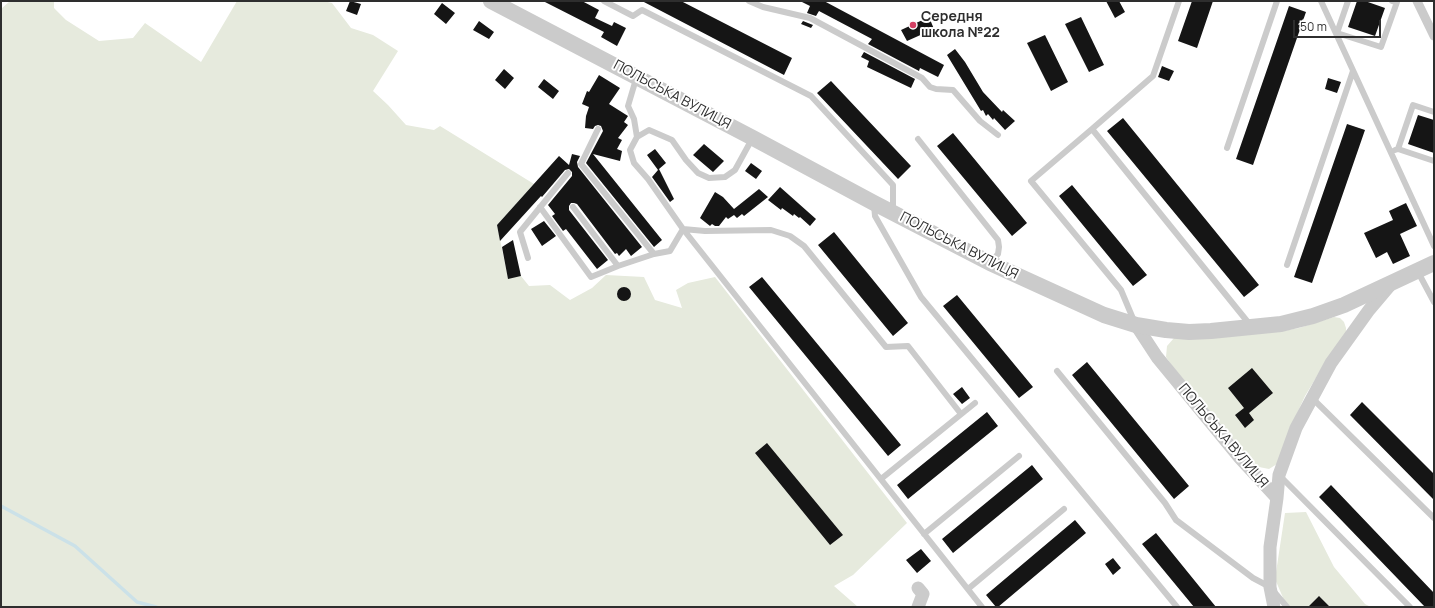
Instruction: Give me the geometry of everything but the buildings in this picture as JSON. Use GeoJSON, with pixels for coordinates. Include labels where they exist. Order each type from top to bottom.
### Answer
{"type":"FeatureCollection","features":[{"type":"Feature","properties":{"kind":"street","name":"ПОЛЬСЬКА ВУЛИЦЯ"},"geometry":{"type":"LineString","coordinates":[[491,1],[990,263],[1104,315],[1136,325],[1157,357],[1240,458],[1277,498],[1270,547],[1270,587],[1274,607]]}},
{"type":"Feature","properties":{"kind":"street"},"geometry":{"type":"LineString","coordinates":[[1417,1],[1434,36]]}},
{"type":"Feature","properties":{"kind":"street"},"geometry":{"type":"LineString","coordinates":[[1136,325],[1189,332],[1281,324],[1313,316],[1344,305],[1434,264]]}},
{"type":"Feature","properties":{"kind":"street"},"geometry":{"type":"LineString","coordinates":[[1277,498],[1279,475],[1296,428],[1331,363],[1369,310],[1391,284]]}},
{"type":"Feature","properties":{"kind":"street"},"geometry":{"type":"LineString","coordinates":[[918,588],[923,594],[918,607]]}},
{"type":"Feature","properties":{"kind":"lane"},"geometry":{"type":"LineString","coordinates":[[604,1],[633,16],[642,10],[811,96],[893,185],[893,213]]}},
{"type":"Feature","properties":{"kind":"lane"},"geometry":{"type":"LineString","coordinates":[[749,1],[764,7],[810,18],[922,78],[930,87],[936,89],[953,90],[980,120],[998,135]]}},
{"type":"Feature","properties":{"kind":"lane"},"geometry":{"type":"LineString","coordinates":[[1136,325],[1129,312],[1126,300],[1121,290],[1030,180],[1153,76],[1179,1]]}},
{"type":"Feature","properties":{"kind":"lane"},"geometry":{"type":"LineString","coordinates":[[1227,148],[1277,1]]}},
{"type":"Feature","properties":{"kind":"lane"},"geometry":{"type":"LineString","coordinates":[[1321,1],[1434,246]]}},
{"type":"Feature","properties":{"kind":"lane"},"geometry":{"type":"LineString","coordinates":[[1337,33],[1348,1]]}},
{"type":"Feature","properties":{"kind":"lane"},"geometry":{"type":"LineString","coordinates":[[1337,33],[1381,47],[1396,2],[1392,1]]}},
{"type":"Feature","properties":{"kind":"lane"},"geometry":{"type":"LineString","coordinates":[[1287,265],[1353,71]]}},
{"type":"Feature","properties":{"kind":"lane"},"geometry":{"type":"LineString","coordinates":[[637,77],[628,106],[634,120],[637,137]]}},
{"type":"Feature","properties":{"kind":"lane"},"geometry":{"type":"LineString","coordinates":[[1398,149],[1413,105],[1434,112]]}},
{"type":"Feature","properties":{"kind":"lane"},"geometry":{"type":"LineString","coordinates":[[598,129],[581,164],[654,254]]}},
{"type":"Feature","properties":{"kind":"lane"},"geometry":{"type":"LineString","coordinates":[[1092,129],[1252,327]]}},
{"type":"Feature","properties":{"kind":"lane"},"geometry":{"type":"LineString","coordinates":[[753,138],[735,170],[724,177],[709,178],[698,173],[686,160],[672,140],[666,136],[649,130],[637,137],[630,150],[634,163],[648,179],[683,229],[982,607]]}},
{"type":"Feature","properties":{"kind":"lane"},"geometry":{"type":"LineString","coordinates":[[918,139],[998,240],[998,254],[990,263]]}},
{"type":"Feature","properties":{"kind":"lane"},"geometry":{"type":"LineString","coordinates":[[1390,152],[1398,149],[1434,161]]}},
{"type":"Feature","properties":{"kind":"lane"},"geometry":{"type":"LineString","coordinates":[[528,258],[520,232],[568,173]]}},
{"type":"Feature","properties":{"kind":"lane"},"geometry":{"type":"LineString","coordinates":[[874,203],[875,216],[921,297],[1176,607]]}},
{"type":"Feature","properties":{"kind":"lane"},"geometry":{"type":"LineString","coordinates":[[540,207],[591,277],[654,254],[670,251],[683,229]]}},
{"type":"Feature","properties":{"kind":"lane"},"geometry":{"type":"LineString","coordinates":[[573,207],[618,266]]}},
{"type":"Feature","properties":{"kind":"lane"},"geometry":{"type":"LineString","coordinates":[[683,229],[705,231],[771,230],[790,236],[804,246],[886,347],[908,346],[961,414]]}},
{"type":"Feature","properties":{"kind":"lane"},"geometry":{"type":"LineString","coordinates":[[1418,272],[1434,302]]}},
{"type":"Feature","properties":{"kind":"lane"},"geometry":{"type":"LineString","coordinates":[[1057,371],[1165,503],[1176,520],[1253,578],[1270,587],[1287,607]]}},
{"type":"Feature","properties":{"kind":"lane"},"geometry":{"type":"LineString","coordinates":[[1312,398],[1434,518]]}},
{"type":"Feature","properties":{"kind":"lane"},"geometry":{"type":"LineString","coordinates":[[881,479],[975,402]]}},
{"type":"Feature","properties":{"kind":"lane"},"geometry":{"type":"LineString","coordinates":[[924,534],[1019,456]]}},
{"type":"Feature","properties":{"kind":"lane"},"geometry":{"type":"LineString","coordinates":[[1279,475],[1410,607]]}},
{"type":"Feature","properties":{"kind":"lane"},"geometry":{"type":"LineString","coordinates":[[968,589],[1064,509]]}},
{"type":"Feature","properties":{"kind":"shaded area"},"geometry":{"type":"Polygon","coordinates":[[[10,1],[54,1],[54,8],[66,20],[99,41],[133,38],[145,23],[201,62],[237,1],[323,1],[332,3],[351,28],[373,35],[398,51],[373,91],[406,125],[434,130],[440,126],[534,184],[497,225],[508,278],[521,276],[529,286],[550,285],[570,300],[592,288],[606,275],[644,277],[655,300],[682,308],[676,290],[688,283],[715,277],[907,523],[853,575],[834,586],[858,607],[1,607],[1,9],[10,1]]]}},
{"type":"Feature","properties":{"kind":"shaded area"},"geometry":{"type":"Polygon","coordinates":[[[1334,317],[1340,318],[1344,322],[1346,333],[1326,361],[1305,396],[1288,433],[1277,464],[1269,469],[1259,467],[1250,459],[1166,357],[1167,346],[1174,338],[1283,331],[1299,328],[1334,317]]]}},
{"type":"Feature","properties":{"kind":"shaded area"},"geometry":{"type":"Polygon","coordinates":[[[1306,512],[1334,567],[1365,604],[1371,607],[1287,607],[1275,579],[1285,513],[1306,512]]]}},
{"type":"Feature","properties":{"kind":"waterway"},"geometry":{"type":"LineString","coordinates":[[1,506],[75,546],[137,602],[156,607]]}},
{"type":"Feature","properties":{"kind":"place","name":"Середня школа №22"},"geometry":{"type":"Point","coordinates":[913,25]}}]}
